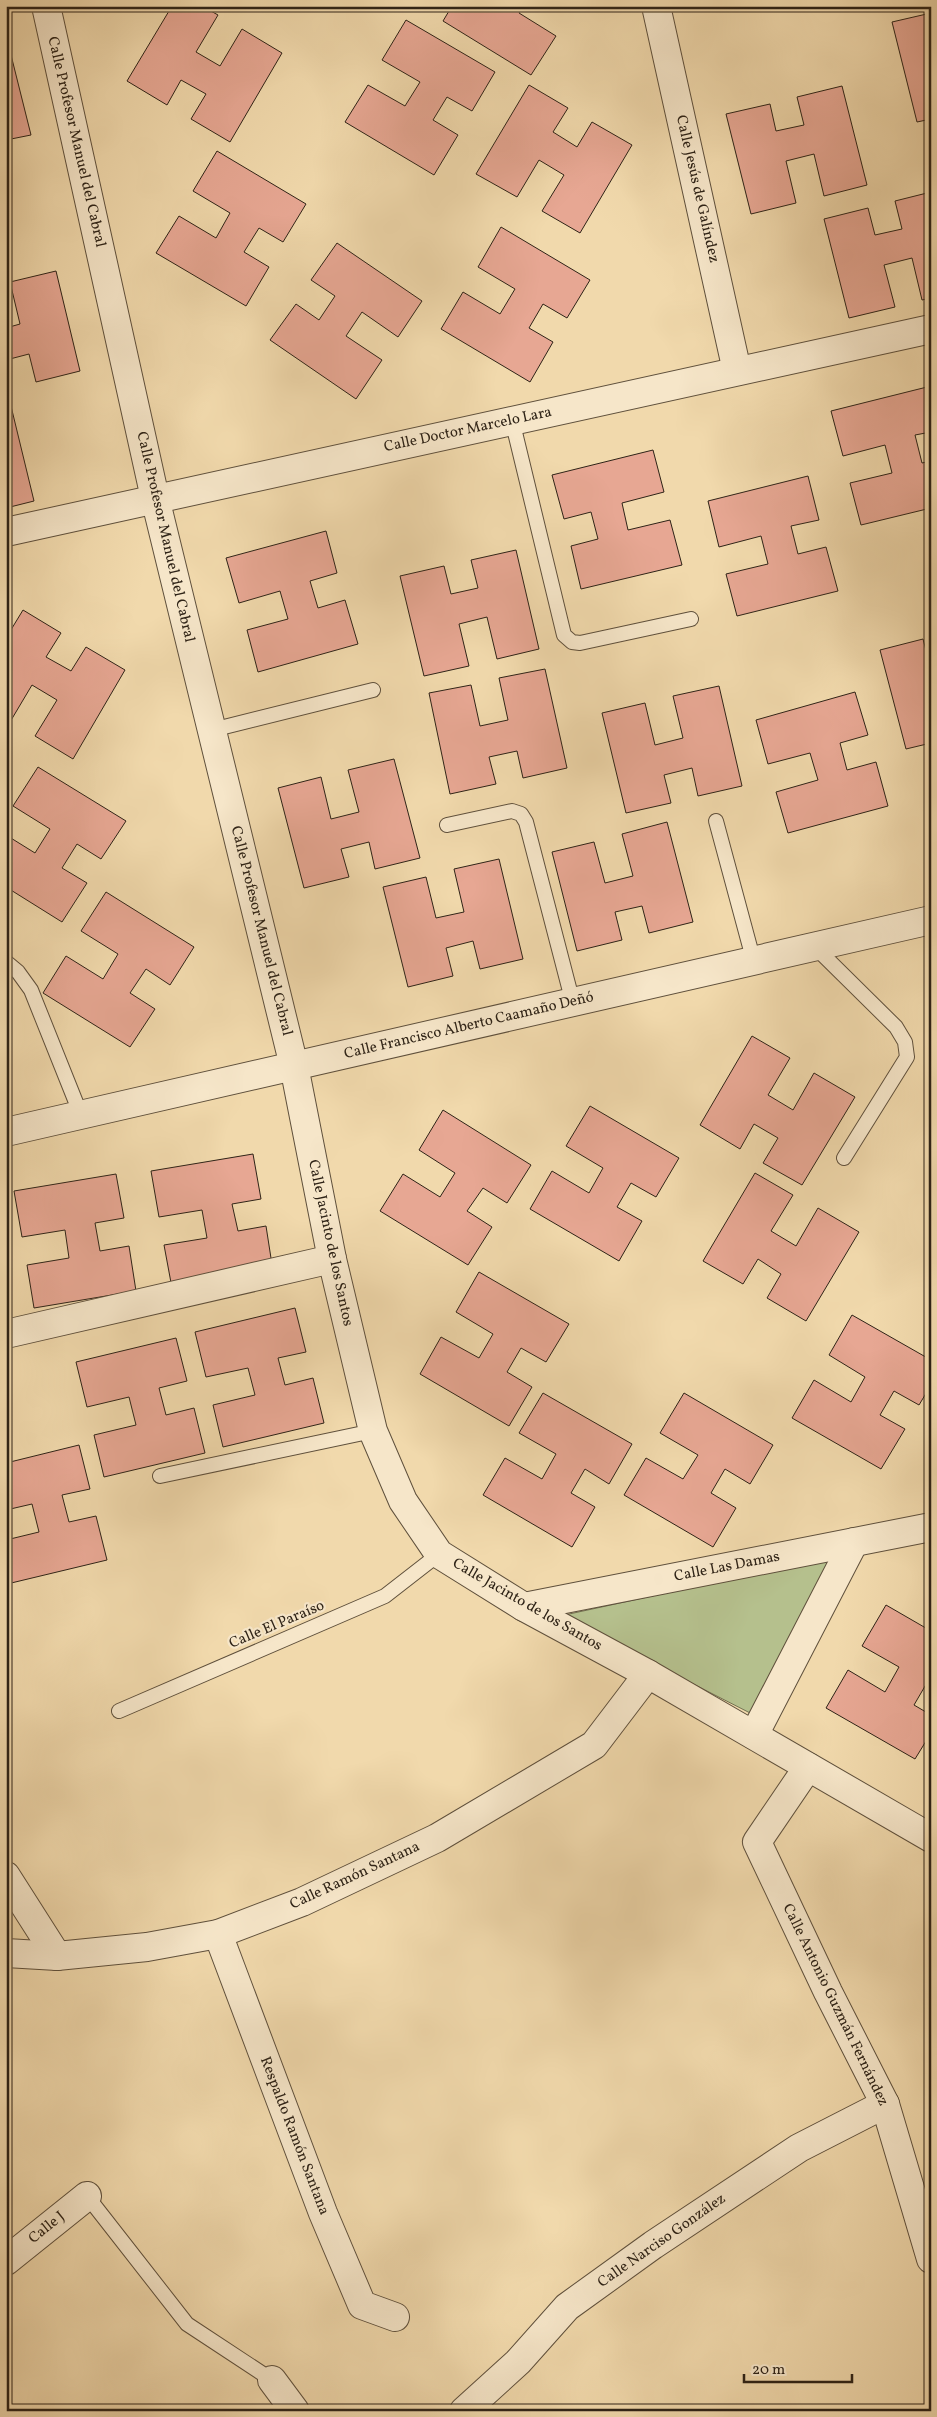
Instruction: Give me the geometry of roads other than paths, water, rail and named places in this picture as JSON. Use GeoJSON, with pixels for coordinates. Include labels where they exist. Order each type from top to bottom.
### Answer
{"type":"FeatureCollection","features":[{"type":"Feature","properties":{"kind":"street","name":"Calle Profesor Manuel del Cabral"},"geometry":{"type":"LineString","coordinates":[[46,6],[155,498],[294,1066]]}},
{"type":"Feature","properties":{"kind":"street","name":"Calle Jesús de Galíndez"},"geometry":{"type":"LineString","coordinates":[[656,6],[737,371]]}},
{"type":"Feature","properties":{"kind":"street","name":"Calle Doctor Marcelo Lara"},"geometry":{"type":"LineString","coordinates":[[6,532],[931,329]]}},
{"type":"Feature","properties":{"kind":"street","name":"Calle Francisco Alberto Caamaño Deñó"},"geometry":{"type":"LineString","coordinates":[[6,1132],[931,920]]}},
{"type":"Feature","properties":{"kind":"street","name":"Calle Jacinto de los Santos"},"geometry":{"type":"LineString","coordinates":[[294,1066],[332,1259],[373,1431],[403,1501],[439,1554],[524,1607],[648,1674],[931,1838]]}},
{"type":"Feature","properties":{"kind":"street"},"geometry":{"type":"LineString","coordinates":[[6,1334],[332,1259]]}},
{"type":"Feature","properties":{"kind":"street","name":"Calle Las Damas"},"geometry":{"type":"LineString","coordinates":[[524,1607],[931,1527]]}},
{"type":"Feature","properties":{"kind":"street"},"geometry":{"type":"LineString","coordinates":[[754,1735],[854,1542]]}},
{"type":"Feature","properties":{"kind":"street","name":"Calle Ramón Santana"},"geometry":{"type":"LineString","coordinates":[[6,1953],[57,1956],[147,1947],[218,1934],[302,1902],[437,1838],[586,1750],[594,1744],[648,1674]]}},
{"type":"Feature","properties":{"kind":"street","name":"Calle Antonio Guzmán Fernández"},"geometry":{"type":"LineString","coordinates":[[808,1766],[756,1842],[828,1992],[885,2104],[931,2259]]}},
{"type":"Feature","properties":{"kind":"street"},"geometry":{"type":"LineString","coordinates":[[6,1876],[57,1956]]}},
{"type":"Feature","properties":{"kind":"street","name":"Respaldo Ramón Santana"},"geometry":{"type":"LineString","coordinates":[[218,1934],[323,2213],[362,2304],[395,2317]]}},
{"type":"Feature","properties":{"kind":"street","name":"Calle Narciso González"},"geometry":{"type":"LineString","coordinates":[[464,2411],[518,2362],[567,2307],[653,2245],[798,2148],[885,2104]]}},
{"type":"Feature","properties":{"kind":"street","name":"Calle J"},"geometry":{"type":"LineString","coordinates":[[6,2261],[87,2196]]}},
{"type":"Feature","properties":{"kind":"street"},"geometry":{"type":"LineString","coordinates":[[272,2380],[295,2411]]}},
{"type":"Feature","properties":{"kind":"lane"},"geometry":{"type":"LineString","coordinates":[[512,420],[564,635],[572,642],[580,643],[691,619]]}},
{"type":"Feature","properties":{"kind":"lane"},"geometry":{"type":"LineString","coordinates":[[212,730],[373,690]]}},
{"type":"Feature","properties":{"kind":"lane"},"geometry":{"type":"LineString","coordinates":[[448,826],[512,811],[521,814],[526,822],[573,1003]]}},
{"type":"Feature","properties":{"kind":"lane"},"geometry":{"type":"LineString","coordinates":[[716,821],[754,962]]}},
{"type":"Feature","properties":{"kind":"lane"},"geometry":{"type":"LineString","coordinates":[[815,947],[896,1027],[904,1042],[907,1057],[844,1158]]}},
{"type":"Feature","properties":{"kind":"lane"},"geometry":{"type":"LineString","coordinates":[[6,962],[18,972],[31,990],[81,1115]]}},
{"type":"Feature","properties":{"kind":"lane"},"geometry":{"type":"LineString","coordinates":[[160,1476],[373,1431]]}},
{"type":"Feature","properties":{"kind":"lane","name":"Calle El Paraíso"},"geometry":{"type":"LineString","coordinates":[[119,1711],[385,1596],[439,1554]]}},
{"type":"Feature","properties":{"kind":"lane"},"geometry":{"type":"LineString","coordinates":[[87,2196],[187,2324],[272,2380]]}}]}
